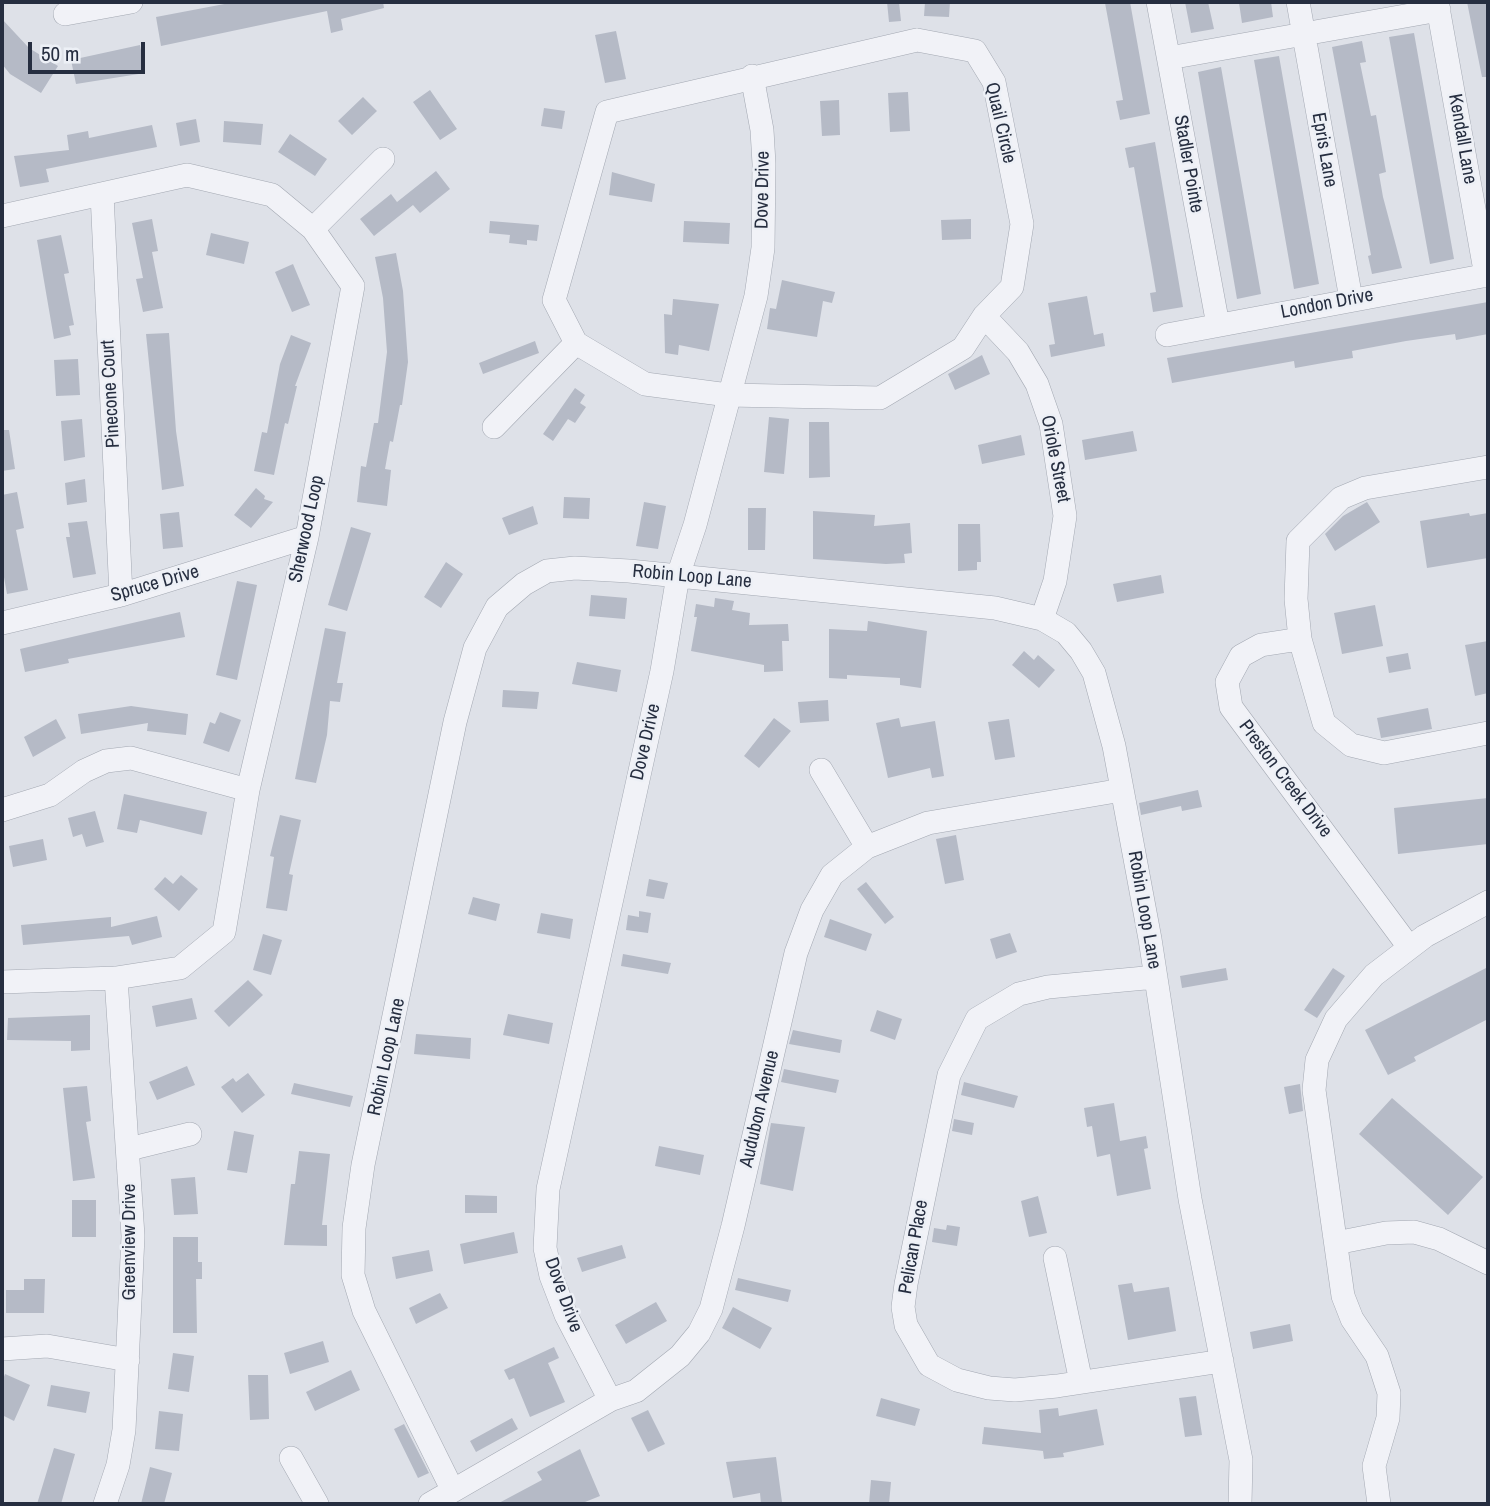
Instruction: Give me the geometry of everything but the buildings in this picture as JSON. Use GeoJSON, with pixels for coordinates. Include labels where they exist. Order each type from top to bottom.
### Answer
{"type":"FeatureCollection","features":[{"type":"Feature","properties":{"kind":"street"},"geometry":{"type":"LineString","coordinates":[[65,14],[131,2]]}},
{"type":"Feature","properties":{"kind":"street","name":"Stadler Pointe"},"geometry":{"type":"LineString","coordinates":[[1158,2],[1218,326]]}},
{"type":"Feature","properties":{"kind":"street","name":"Epris Lane"},"geometry":{"type":"LineString","coordinates":[[1298,2],[1351,299]]}},
{"type":"Feature","properties":{"kind":"street"},"geometry":{"type":"LineString","coordinates":[[1169,58],[1438,6]]}},
{"type":"Feature","properties":{"kind":"street","name":"Kendall Lane"},"geometry":{"type":"LineString","coordinates":[[1438,6],[1487,276]]}},
{"type":"Feature","properties":{"kind":"street","name":"Quail Circle"},"geometry":{"type":"LineString","coordinates":[[917,40],[975,51],[994,82],[1021,224],[1012,287],[984,316],[963,348],[880,398],[728,395],[645,384],[576,343],[554,300],[607,112],[752,76],[917,40]]}},
{"type":"Feature","properties":{"kind":"street","name":"Dove Drive"},"geometry":{"type":"LineString","coordinates":[[610,1399],[566,1315],[551,1276],[545,1248],[548,1189],[662,671],[678,576],[695,525],[756,296],[763,248],[762,130],[752,76]]}},
{"type":"Feature","properties":{"kind":"street"},"geometry":{"type":"LineString","coordinates":[[313,229],[383,159]]}},
{"type":"Feature","properties":{"kind":"street","name":"Sherwood Loop"},"geometry":{"type":"LineString","coordinates":[[2,216],[187,175],[272,195],[313,229],[353,286],[307,537],[248,790],[224,932],[180,968],[116,978],[2,982]]}},
{"type":"Feature","properties":{"kind":"street","name":"Pinecone Court"},"geometry":{"type":"LineString","coordinates":[[102,194],[121,595]]}},
{"type":"Feature","properties":{"kind":"street","name":"London Drive"},"geometry":{"type":"LineString","coordinates":[[1167,335],[1487,276]]}},
{"type":"Feature","properties":{"kind":"street","name":"Oriole Street"},"geometry":{"type":"LineString","coordinates":[[984,316],[1018,352],[1037,384],[1055,447],[1065,516],[1055,581],[1042,619]]}},
{"type":"Feature","properties":{"kind":"street"},"geometry":{"type":"LineString","coordinates":[[494,427],[576,343]]}},
{"type":"Feature","properties":{"kind":"street"},"geometry":{"type":"LineString","coordinates":[[1488,467],[1364,488],[1341,498],[1298,541],[1296,599],[1300,639],[1324,723],[1350,745],[1384,753],[1488,733]]}},
{"type":"Feature","properties":{"kind":"street","name":"Spruce Drive"},"geometry":{"type":"LineString","coordinates":[[2,623],[121,595],[307,537]]}},
{"type":"Feature","properties":{"kind":"street","name":"Robin Loop Lane"},"geometry":{"type":"LineString","coordinates":[[452,1489],[364,1311],[353,1275],[354,1228],[363,1165],[393,1035],[456,722],[475,648],[497,607],[524,584],[548,571],[575,568],[995,608],[1042,619],[1066,633],[1094,673],[1114,746],[1156,977],[1190,1199],[1241,1460],[1240,1504]]}},
{"type":"Feature","properties":{"kind":"street","name":"Preston Creek Drive"},"geometry":{"type":"LineString","coordinates":[[1300,639],[1261,645],[1241,656],[1227,682],[1231,707],[1409,947]]}},
{"type":"Feature","properties":{"kind":"street"},"geometry":{"type":"LineString","coordinates":[[2,810],[50,795],[84,771],[106,761],[131,758],[248,790]]}},
{"type":"Feature","properties":{"kind":"street"},"geometry":{"type":"LineString","coordinates":[[821,770],[867,847]]}},
{"type":"Feature","properties":{"kind":"street","name":"Audubon Avenue"},"geometry":{"type":"LineString","coordinates":[[430,1504],[610,1399],[636,1391],[680,1356],[699,1333],[711,1309],[799,942],[822,887],[832,875],[867,847],[928,823],[1122,790]]}},
{"type":"Feature","properties":{"kind":"street"},"geometry":{"type":"LineString","coordinates":[[1379,1504],[1374,1466],[1388,1418],[1389,1392],[1377,1356],[1347,1309],[1314,1090],[1317,1060],[1328,1031],[1354,995],[1409,947],[1463,913],[1488,902]]}},
{"type":"Feature","properties":{"kind":"street","name":"Pelican Place"},"geometry":{"type":"LineString","coordinates":[[1156,977],[1048,987],[1010,999],[977,1019],[949,1075],[915,1233],[903,1307],[906,1325],[929,1365],[957,1380],[989,1388],[1015,1390],[1222,1361]]}},
{"type":"Feature","properties":{"kind":"street","name":"Greenview Drive"},"geometry":{"type":"LineString","coordinates":[[105,1504],[118,1465],[124,1430],[133,1236],[116,978]]}},
{"type":"Feature","properties":{"kind":"street"},"geometry":{"type":"LineString","coordinates":[[129,1149],[190,1134]]}},
{"type":"Feature","properties":{"kind":"street"},"geometry":{"type":"LineString","coordinates":[[1336,1243],[1386,1233],[1426,1234],[1488,1263]]}},
{"type":"Feature","properties":{"kind":"street"},"geometry":{"type":"LineString","coordinates":[[1055,1258],[1081,1382]]}},
{"type":"Feature","properties":{"kind":"street"},"geometry":{"type":"LineString","coordinates":[[2,1349],[47,1346],[128,1360]]}},
{"type":"Feature","properties":{"kind":"street"},"geometry":{"type":"LineString","coordinates":[[291,1458],[317,1504]]}}]}
